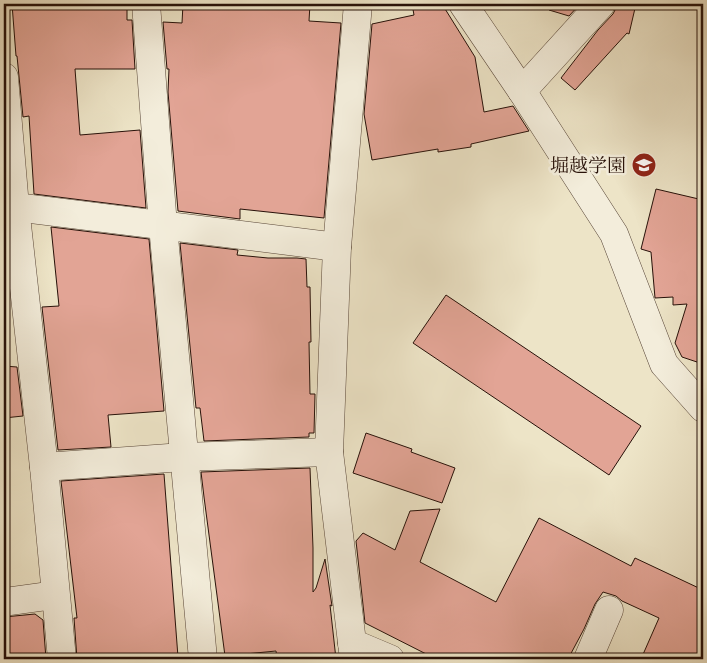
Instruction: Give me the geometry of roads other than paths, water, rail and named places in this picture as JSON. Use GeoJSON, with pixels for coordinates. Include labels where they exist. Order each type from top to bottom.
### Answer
{"type":"FeatureCollection","features":[{"type":"Feature","properties":{"kind":"street"},"geometry":{"type":"LineString","coordinates":[[146,4],[163,226],[202,659]]}},
{"type":"Feature","properties":{"kind":"street"},"geometry":{"type":"LineString","coordinates":[[358,4],[337,247],[329,452],[353,651],[390,659]]}},
{"type":"Feature","properties":{"kind":"street"},"geometry":{"type":"LineString","coordinates":[[463,4],[522,91],[614,234],[664,364],[703,408]]}},
{"type":"Feature","properties":{"kind":"street"},"geometry":{"type":"LineString","coordinates":[[522,91],[601,4]]}},
{"type":"Feature","properties":{"kind":"street"},"geometry":{"type":"LineString","coordinates":[[4,77],[9,206],[44,466],[62,659]]}},
{"type":"Feature","properties":{"kind":"street"},"geometry":{"type":"LineString","coordinates":[[9,206],[337,247]]}},
{"type":"Feature","properties":{"kind":"street"},"geometry":{"type":"LineString","coordinates":[[44,466],[183,457],[329,452]]}},
{"type":"Feature","properties":{"kind":"street"},"geometry":{"type":"LineString","coordinates":[[4,602],[55,595]]}},
{"type":"Feature","properties":{"kind":"street"},"geometry":{"type":"LineString","coordinates":[[588,659],[609,610]]}},
{"type":"Feature","properties":{"kind":"place","name":"堀越学園"},"geometry":{"type":"Point","coordinates":[644,165]}}]}
